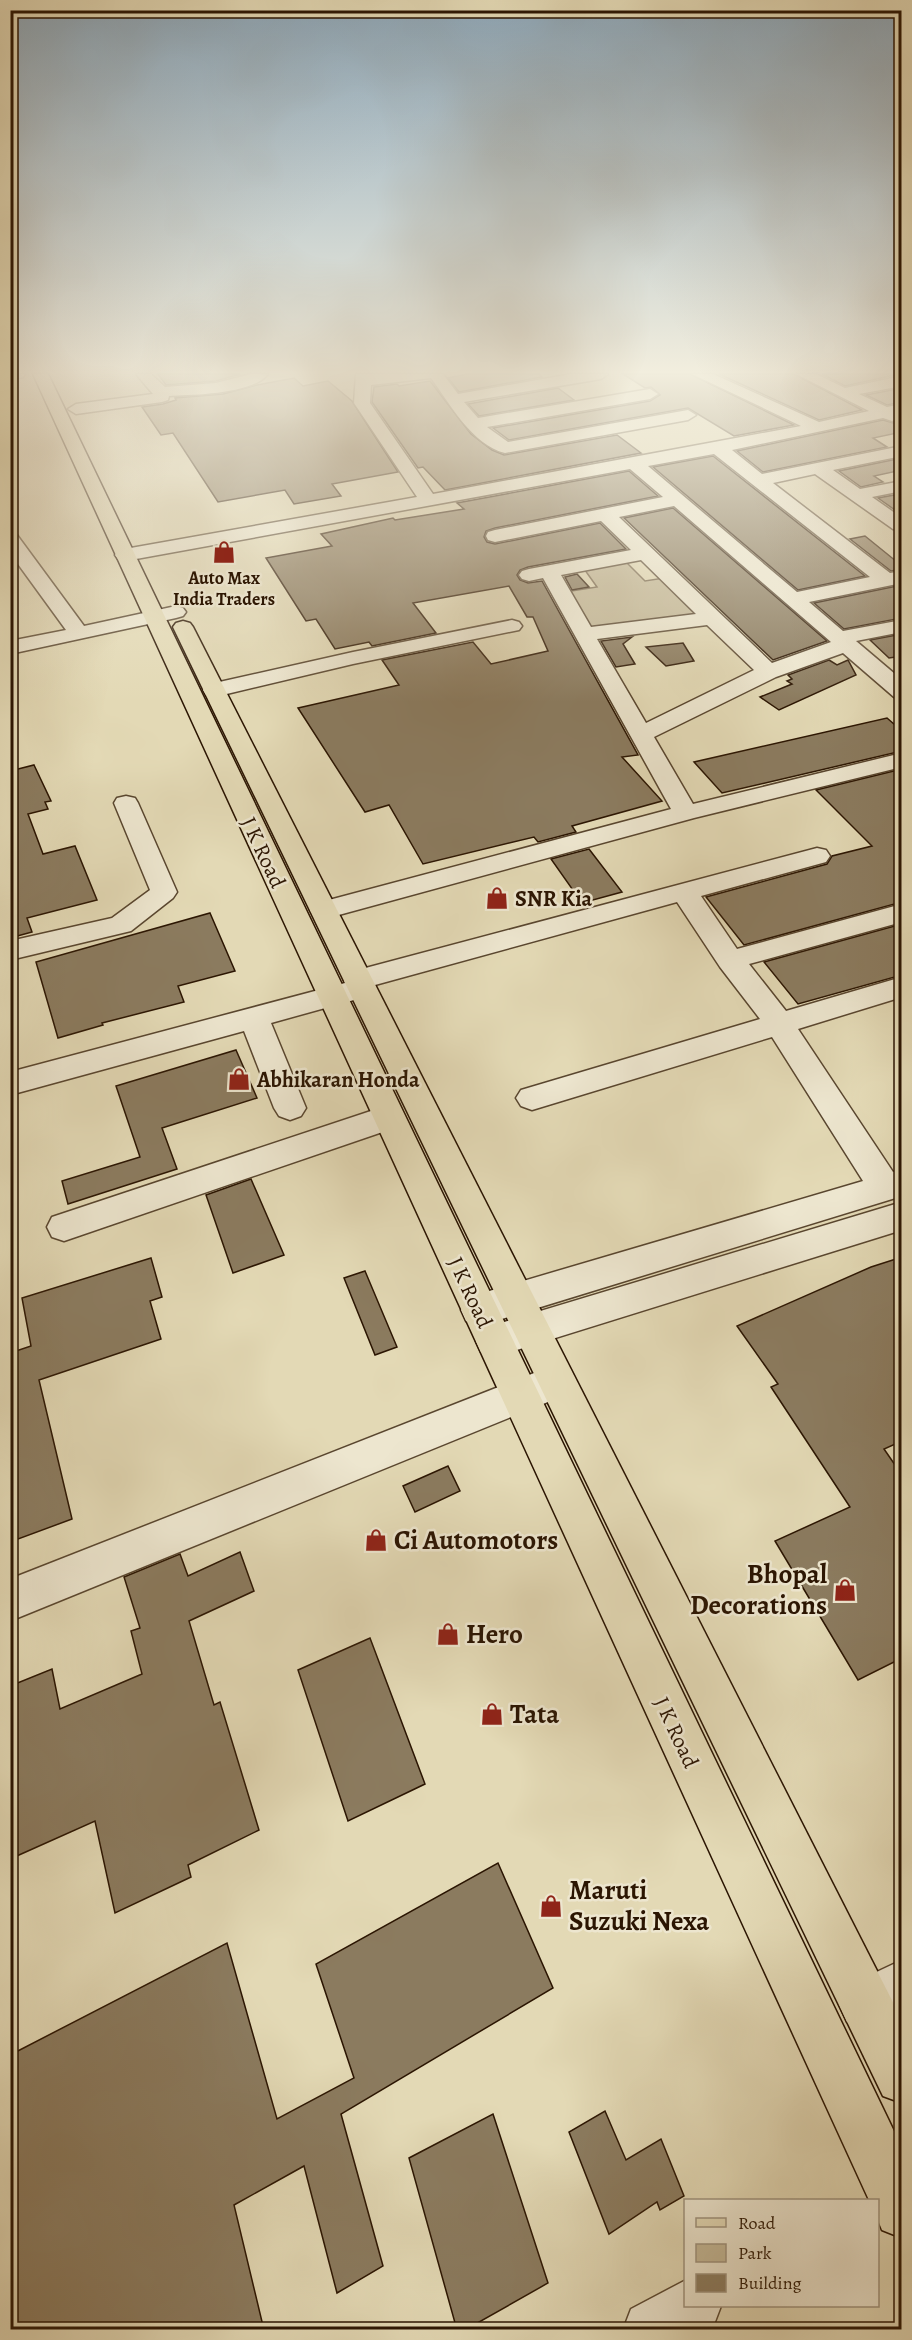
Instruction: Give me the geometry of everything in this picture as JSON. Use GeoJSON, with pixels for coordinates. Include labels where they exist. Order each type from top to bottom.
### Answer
{"type":"FeatureCollection","features":[{"type":"Feature","properties":{"kind":"main road","name":"J K Road"},"geometry":{"type":"LineString","coordinates":[[104,483],[136,547],[165,615],[351,988],[883,1994],[902,2077]]}},
{"type":"Feature","properties":{"kind":"main road","name":"J K Road"},"geometry":{"type":"LineString","coordinates":[[165,615],[214,690],[319,922]]}},
{"type":"Feature","properties":{"kind":"main road","name":"J K Road"},"geometry":{"type":"LineString","coordinates":[[351,988],[389,1117],[890,2193]]}},
{"type":"Feature","properties":{"kind":"street"},"geometry":{"type":"LineString","coordinates":[[417,483],[429,500]]}},
{"type":"Feature","properties":{"kind":"street"},"geometry":{"type":"LineString","coordinates":[[136,547],[429,500],[499,483]]}},
{"type":"Feature","properties":{"kind":"street"},"geometry":{"type":"LineString","coordinates":[[663,483],[677,500],[902,692]]}},
{"type":"Feature","properties":{"kind":"street"},"geometry":{"type":"LineString","coordinates":[[764,483],[834,539],[894,578]]}},
{"type":"Feature","properties":{"kind":"street"},"geometry":{"type":"LineString","coordinates":[[840,483],[901,525]]}},
{"type":"Feature","properties":{"kind":"street"},"geometry":{"type":"LineString","coordinates":[[856,495],[899,487]]}},
{"type":"Feature","properties":{"kind":"street"},"geometry":{"type":"LineString","coordinates":[[495,536],[677,500]]}},
{"type":"Feature","properties":{"kind":"street"},"geometry":{"type":"LineString","coordinates":[[605,514],[768,672]]}},
{"type":"Feature","properties":{"kind":"street"},"geometry":{"type":"LineString","coordinates":[[878,530],[901,525]]}},
{"type":"Feature","properties":{"kind":"street"},"geometry":{"type":"LineString","coordinates":[[834,539],[856,534]]}},
{"type":"Feature","properties":{"kind":"street"},"geometry":{"type":"LineString","coordinates":[[10,538],[79,633]]}},
{"type":"Feature","properties":{"kind":"street"},"geometry":{"type":"LineString","coordinates":[[645,553],[538,573],[584,634],[687,813]]}},
{"type":"Feature","properties":{"kind":"street"},"geometry":{"type":"LineString","coordinates":[[793,599],[894,578]]}},
{"type":"Feature","properties":{"kind":"street"},"geometry":{"type":"LineString","coordinates":[[10,648],[165,615]]}},
{"type":"Feature","properties":{"kind":"street"},"geometry":{"type":"LineString","coordinates":[[584,634],[712,618]]}},
{"type":"Feature","properties":{"kind":"street"},"geometry":{"type":"LineString","coordinates":[[214,690],[353,658],[512,626]]}},
{"type":"Feature","properties":{"kind":"street"},"geometry":{"type":"LineString","coordinates":[[641,734],[768,672],[843,641],[902,626]]}},
{"type":"Feature","properties":{"kind":"street"},"geometry":{"type":"LineString","coordinates":[[319,922],[687,813],[902,760]]}},
{"type":"Feature","properties":{"kind":"street"},"geometry":{"type":"LineString","coordinates":[[10,951],[121,925],[164,892],[126,803]]}},
{"type":"Feature","properties":{"kind":"street"},"geometry":{"type":"LineString","coordinates":[[10,1084],[254,1017],[684,892],[817,856]]}},
{"type":"Feature","properties":{"kind":"street"},"geometry":{"type":"LineString","coordinates":[[684,892],[730,960],[778,1023],[896,1196]]}},
{"type":"Feature","properties":{"kind":"street"},"geometry":{"type":"LineString","coordinates":[[730,960],[902,913]]}},
{"type":"Feature","properties":{"kind":"street"},"geometry":{"type":"LineString","coordinates":[[532,1098],[902,987]]}},
{"type":"Feature","properties":{"kind":"street"},"geometry":{"type":"LineString","coordinates":[[254,1017],[290,1108]]}},
{"type":"Feature","properties":{"kind":"street"},"geometry":{"type":"LineString","coordinates":[[64,1227],[389,1117]]}},
{"type":"Feature","properties":{"kind":"street"},"geometry":{"type":"LineString","coordinates":[[479,1310],[516,1297],[896,1196]]}},
{"type":"Feature","properties":{"kind":"street"},"geometry":{"type":"LineString","coordinates":[[494,1341],[896,1196]]}},
{"type":"Feature","properties":{"kind":"street"},"geometry":{"type":"LineString","coordinates":[[10,1600],[557,1381]]}},
{"type":"Feature","properties":{"kind":"street"},"geometry":{"type":"LineString","coordinates":[[652,2330],[690,2307]]}},
{"type":"Feature","properties":{"kind":"green space"},"geometry":{"type":"Polygon","coordinates":[[[623,559],[645,581],[664,578],[706,617],[587,633],[565,592],[597,587],[582,566],[623,559]]]}},
{"type":"Feature","properties":{"kind":"building"},"geometry":{"type":"Polygon","coordinates":[[[206,483],[336,483],[332,484],[341,496],[294,504],[285,490],[218,502],[206,483]]]}},
{"type":"Feature","properties":{"kind":"building"},"geometry":{"type":"Polygon","coordinates":[[[438,483],[481,483],[445,490],[438,483]]]}},
{"type":"Feature","properties":{"kind":"building"},"geometry":{"type":"Polygon","coordinates":[[[563,483],[643,483],[658,496],[495,528],[486,531],[484,537],[487,542],[495,544],[600,523],[626,549],[528,567],[520,570],[517,575],[520,580],[528,583],[542,581],[638,755],[622,757],[662,801],[572,826],[576,832],[538,842],[534,837],[423,864],[389,805],[365,812],[298,708],[399,685],[382,660],[473,642],[491,664],[548,651],[533,617],[527,617],[509,586],[413,603],[436,633],[372,646],[369,642],[335,649],[316,619],[306,621],[266,558],[332,546],[321,534],[393,518],[395,520],[464,509],[457,503],[563,483]]]}},
{"type":"Feature","properties":{"kind":"building"},"geometry":{"type":"Polygon","coordinates":[[[672,483],[747,483],[865,576],[798,590],[672,483]]]}},
{"type":"Feature","properties":{"kind":"building"},"geometry":{"type":"Polygon","coordinates":[[[856,483],[878,483],[861,487],[856,483]]]}},
{"type":"Feature","properties":{"kind":"building"},"geometry":{"type":"Polygon","coordinates":[[[900,494],[902,515],[878,498],[900,494]]]}},
{"type":"Feature","properties":{"kind":"building"},"geometry":{"type":"Polygon","coordinates":[[[673,508],[827,641],[773,660],[624,518],[673,508]]]}},
{"type":"Feature","properties":{"kind":"building"},"geometry":{"type":"Polygon","coordinates":[[[865,536],[902,566],[902,569],[891,571],[850,539],[865,536]]]}},
{"type":"Feature","properties":{"kind":"building"},"geometry":{"type":"Polygon","coordinates":[[[577,574],[589,587],[572,590],[565,577],[577,574]]]}},
{"type":"Feature","properties":{"kind":"building"},"geometry":{"type":"Polygon","coordinates":[[[902,585],[902,618],[844,629],[814,603],[902,585]]]}},
{"type":"Feature","properties":{"kind":"building"},"geometry":{"type":"Polygon","coordinates":[[[902,634],[902,656],[889,658],[870,640],[902,634]]]}},
{"type":"Feature","properties":{"kind":"building"},"geometry":{"type":"Polygon","coordinates":[[[632,637],[623,644],[635,664],[616,667],[601,641],[632,637]]]}},
{"type":"Feature","properties":{"kind":"building"},"geometry":{"type":"Polygon","coordinates":[[[683,643],[694,661],[666,666],[646,647],[683,643]]]}},
{"type":"Feature","properties":{"kind":"building"},"geometry":{"type":"Polygon","coordinates":[[[829,660],[837,665],[848,660],[856,675],[779,710],[760,697],[792,684],[787,681],[792,679],[788,675],[829,660]]]}},
{"type":"Feature","properties":{"kind":"building"},"geometry":{"type":"Polygon","coordinates":[[[887,718],[902,731],[902,751],[722,793],[694,762],[887,718]]]}},
{"type":"Feature","properties":{"kind":"building"},"geometry":{"type":"Polygon","coordinates":[[[34,765],[51,801],[45,802],[48,809],[28,814],[43,854],[75,846],[97,900],[27,918],[32,932],[10,938],[10,771],[34,765]]]}},
{"type":"Feature","properties":{"kind":"building"},"geometry":{"type":"Polygon","coordinates":[[[902,769],[902,902],[744,945],[706,897],[827,864],[832,856],[872,846],[816,790],[902,769]]]}},
{"type":"Feature","properties":{"kind":"building"},"geometry":{"type":"Polygon","coordinates":[[[589,849],[622,892],[582,903],[551,859],[589,849]]]}},
{"type":"Feature","properties":{"kind":"building"},"geometry":{"type":"Polygon","coordinates":[[[210,913],[235,971],[178,986],[184,1002],[102,1023],[103,1025],[58,1038],[36,962],[210,913]]]}},
{"type":"Feature","properties":{"kind":"building"},"geometry":{"type":"Polygon","coordinates":[[[902,924],[902,975],[798,1004],[764,962],[902,924]]]}},
{"type":"Feature","properties":{"kind":"building"},"geometry":{"type":"Polygon","coordinates":[[[236,1050],[257,1098],[162,1128],[177,1169],[68,1204],[62,1181],[140,1157],[116,1086],[236,1050]]]}},
{"type":"Feature","properties":{"kind":"building"},"geometry":{"type":"Polygon","coordinates":[[[251,1179],[284,1255],[233,1273],[206,1195],[251,1179]]]}},
{"type":"Feature","properties":{"kind":"building"},"geometry":{"type":"Polygon","coordinates":[[[902,1257],[902,1441],[884,1449],[902,1475],[902,1658],[858,1680],[775,1541],[850,1507],[771,1387],[778,1384],[737,1326],[871,1267],[902,1257]]]}},
{"type":"Feature","properties":{"kind":"building"},"geometry":{"type":"Polygon","coordinates":[[[151,1258],[162,1297],[150,1301],[161,1339],[39,1380],[72,1519],[10,1542],[10,1353],[31,1346],[22,1298],[151,1258]]]}},
{"type":"Feature","properties":{"kind":"building"},"geometry":{"type":"Polygon","coordinates":[[[365,1271],[397,1347],[375,1355],[344,1278],[365,1271]]]}},
{"type":"Feature","properties":{"kind":"building"},"geometry":{"type":"Polygon","coordinates":[[[448,1466],[460,1491],[415,1512],[403,1486],[448,1466]]]}},
{"type":"Feature","properties":{"kind":"building"},"geometry":{"type":"Polygon","coordinates":[[[240,1552],[254,1591],[189,1621],[214,1705],[220,1702],[259,1830],[188,1865],[191,1877],[115,1913],[95,1821],[10,1859],[10,1686],[52,1669],[60,1709],[142,1674],[131,1631],[140,1628],[124,1577],[180,1554],[188,1576],[240,1552]]]}},
{"type":"Feature","properties":{"kind":"building"},"geometry":{"type":"Polygon","coordinates":[[[370,1638],[425,1784],[348,1821],[298,1670],[370,1638]]]}},
{"type":"Feature","properties":{"kind":"building"},"geometry":{"type":"Polygon","coordinates":[[[498,1863],[553,1988],[341,2114],[383,2266],[337,2293],[304,2166],[234,2205],[264,2330],[10,2330],[10,2055],[227,1943],[277,2119],[354,2078],[316,1964],[498,1863]]]}},
{"type":"Feature","properties":{"kind":"building"},"geometry":{"type":"Polygon","coordinates":[[[605,2111],[626,2160],[661,2139],[684,2196],[660,2210],[657,2202],[609,2234],[569,2132],[605,2111]]]}},
{"type":"Feature","properties":{"kind":"building"},"geometry":{"type":"Polygon","coordinates":[[[493,2114],[548,2283],[465,2330],[457,2330],[409,2158],[493,2114]]]}},
{"type":"Feature","properties":{"kind":"place","name":"Auto Max India Traders"},"geometry":{"type":"Point","coordinates":[224,552]}},
{"type":"Feature","properties":{"kind":"place","name":"SNR Kia"},"geometry":{"type":"Point","coordinates":[497,898]}},
{"type":"Feature","properties":{"kind":"place","name":"Abhikaran Honda"},"geometry":{"type":"Point","coordinates":[239,1079]}},
{"type":"Feature","properties":{"kind":"place","name":"Ci Automotors"},"geometry":{"type":"Point","coordinates":[376,1540]}},
{"type":"Feature","properties":{"kind":"place","name":"Bhopal Decorations"},"geometry":{"type":"Point","coordinates":[845,1590]}},
{"type":"Feature","properties":{"kind":"place","name":"Hero"},"geometry":{"type":"Point","coordinates":[448,1634]}},
{"type":"Feature","properties":{"kind":"place","name":"Tata"},"geometry":{"type":"Point","coordinates":[492,1714]}},
{"type":"Feature","properties":{"kind":"place","name":"Maruti Suzuki Nexa"},"geometry":{"type":"Point","coordinates":[551,1906]}}]}
